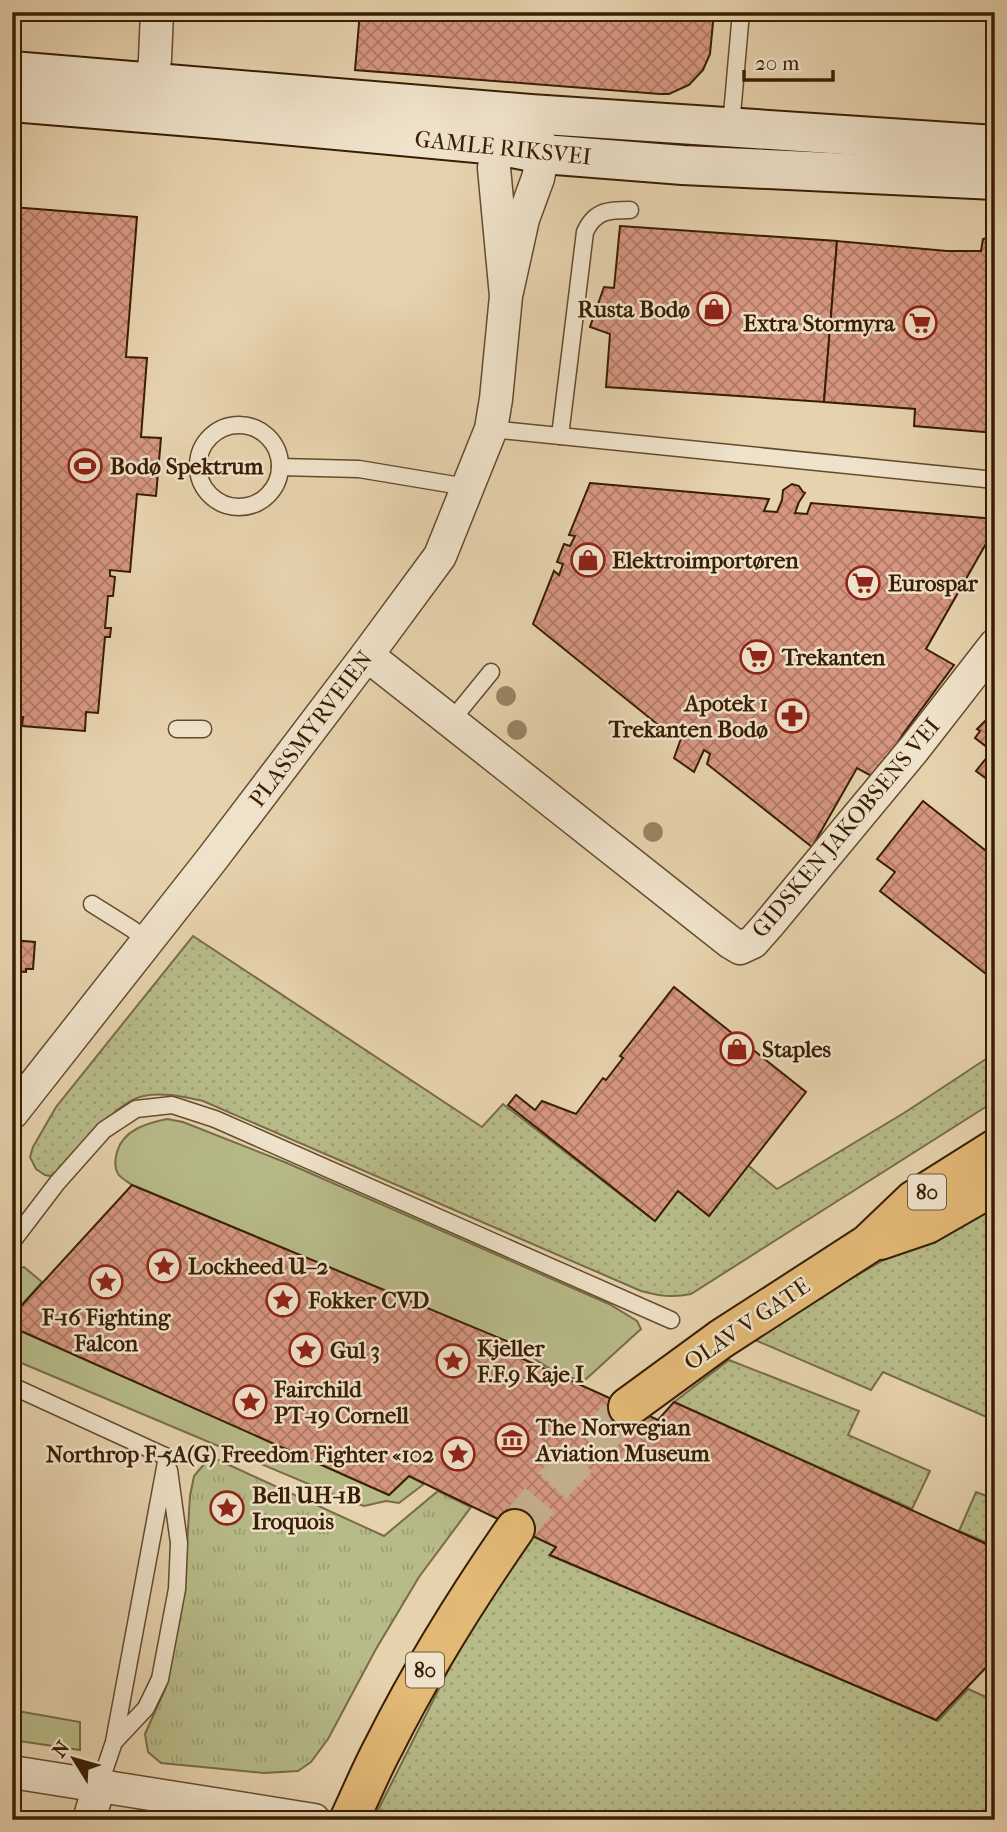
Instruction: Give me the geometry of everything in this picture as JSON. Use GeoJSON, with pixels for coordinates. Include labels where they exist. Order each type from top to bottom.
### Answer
{"type":"FeatureCollection","features":[{"type":"Feature","properties":{"kind":"highway","name":"OLAV V GATE"},"geometry":{"type":"LineString","coordinates":[[628,1407],[721,1339],[868,1244],[914,1200],[995,1149]]}},
{"type":"Feature","properties":{"kind":"highway","name":"OLAV V GATE"},"geometry":{"type":"LineString","coordinates":[[868,1244],[927,1224],[995,1185]]}},
{"type":"Feature","properties":{"kind":"highway","name":"80"},"geometry":{"type":"LineString","coordinates":[[349,1820],[418,1683],[457,1615],[515,1529]]}},
{"type":"Feature","properties":{"kind":"street"},"geometry":{"type":"LineString","coordinates":[[152,82],[156,59],[157,12]]}},
{"type":"Feature","properties":{"kind":"street","name":"GAMLE RIKSVEI"},"geometry":{"type":"LineString","coordinates":[[12,71],[530,114],[995,145]]}},
{"type":"Feature","properties":{"kind":"street","name":"GAMLE RIKSVEI"},"geometry":{"type":"LineString","coordinates":[[12,102],[498,145],[543,154],[683,166],[995,180]]}},
{"type":"Feature","properties":{"kind":"street"},"geometry":{"type":"LineString","coordinates":[[498,145],[530,114],[543,154]]}},
{"type":"Feature","properties":{"kind":"street","name":"PLASSMYRVEIEN"},"geometry":{"type":"LineString","coordinates":[[498,145],[494,168],[506,296]]}},
{"type":"Feature","properties":{"kind":"street","name":"PLASSMYRVEIEN"},"geometry":{"type":"LineString","coordinates":[[12,1113],[148,942],[440,556],[491,429],[506,296],[523,219],[538,178],[543,154]]}},
{"type":"Feature","properties":{"kind":"street","name":"GIDSKEN JAKOBSENS VEI"},"geometry":{"type":"LineString","coordinates":[[367,655],[740,948],[753,942],[776,916],[914,749],[995,645]]}},
{"type":"Feature","properties":{"kind":"street"},"geometry":{"type":"LineString","coordinates":[[12,1772],[314,1820]]}},
{"type":"Feature","properties":{"kind":"street"},"geometry":{"type":"LineString","coordinates":[[89,1820],[99,1786]]}},
{"type":"Feature","properties":{"kind":"lane"},"geometry":{"type":"LineString","coordinates":[[731,126],[741,12]]}},
{"type":"Feature","properties":{"kind":"lane"},"geometry":{"type":"LineString","coordinates":[[560,436],[585,232],[597,215],[630,209]]}},
{"type":"Feature","properties":{"kind":"lane"},"geometry":{"type":"LineString","coordinates":[[228,426],[253,427],[265,434],[274,444],[280,467],[278,480],[271,492],[261,501],[249,506],[222,504],[202,485],[198,474],[200,451],[206,441],[228,426]]}},
{"type":"Feature","properties":{"kind":"lane"},"geometry":{"type":"LineString","coordinates":[[491,429],[995,480]]}},
{"type":"Feature","properties":{"kind":"lane"},"geometry":{"type":"LineString","coordinates":[[280,467],[359,469],[467,487]]}},
{"type":"Feature","properties":{"kind":"lane"},"geometry":{"type":"LineString","coordinates":[[451,721],[491,672]]}},
{"type":"Feature","properties":{"kind":"lane"},"geometry":{"type":"LineString","coordinates":[[177,729],[203,729]]}},
{"type":"Feature","properties":{"kind":"lane"},"geometry":{"type":"LineString","coordinates":[[92,904],[148,942]]}},
{"type":"Feature","properties":{"kind":"lane"},"geometry":{"type":"LineString","coordinates":[[12,1242],[57,1183],[104,1130],[136,1109],[172,1105],[215,1119],[671,1320]]}},
{"type":"Feature","properties":{"kind":"lane"},"geometry":{"type":"LineString","coordinates":[[12,1386],[167,1457]]}},
{"type":"Feature","properties":{"kind":"lane"},"geometry":{"type":"LineString","coordinates":[[114,1742],[146,1708],[160,1679],[177,1589],[179,1543],[167,1457]]}},
{"type":"Feature","properties":{"kind":"lane"},"geometry":{"type":"LineString","coordinates":[[99,1786],[114,1742],[167,1457]]}},
{"type":"Feature","properties":{"kind":"green space"},"geometry":{"type":"Polygon","coordinates":[[[193,936],[482,1127],[503,1104],[655,1221],[678,1191],[708,1215],[745,1163],[777,1189],[904,1113],[995,1053],[995,1101],[691,1294],[678,1296],[641,1291],[203,1101],[188,1098],[159,1095],[133,1100],[109,1117],[56,1174],[45,1175],[36,1169],[30,1157],[56,1107],[193,936]]]}},
{"type":"Feature","properties":{"kind":"green space"},"geometry":{"type":"Polygon","coordinates":[[[167,1119],[183,1122],[287,1163],[609,1304],[637,1321],[641,1329],[585,1380],[575,1379],[548,1368],[516,1345],[132,1185],[119,1175],[116,1169],[120,1144],[137,1129],[167,1119]]]}},
{"type":"Feature","properties":{"kind":"green space"},"geometry":{"type":"Polygon","coordinates":[[[995,1197],[995,1410],[991,1419],[883,1372],[871,1390],[748,1337],[995,1197]]]}},
{"type":"Feature","properties":{"kind":"green space"},"geometry":{"type":"Polygon","coordinates":[[[24,1267],[42,1282],[12,1316],[12,1277],[24,1267]]]}},
{"type":"Feature","properties":{"kind":"green space"},"geometry":{"type":"Polygon","coordinates":[[[12,1327],[389,1495],[409,1476],[424,1484],[399,1503],[386,1501],[364,1506],[349,1501],[12,1359],[12,1327]]]}},
{"type":"Feature","properties":{"kind":"green space"},"geometry":{"type":"Polygon","coordinates":[[[729,1360],[859,1411],[848,1435],[930,1471],[912,1509],[674,1402],[729,1360]]]}},
{"type":"Feature","properties":{"kind":"green space"},"geometry":{"type":"Polygon","coordinates":[[[216,1459],[384,1536],[438,1491],[471,1507],[419,1577],[376,1649],[328,1739],[311,1762],[298,1771],[264,1773],[161,1763],[148,1752],[145,1734],[166,1687],[184,1593],[190,1496],[194,1476],[205,1463],[216,1459]]]}},
{"type":"Feature","properties":{"kind":"green space"},"geometry":{"type":"Polygon","coordinates":[[[976,1492],[995,1499],[995,1546],[959,1531],[976,1492]]]}},
{"type":"Feature","properties":{"kind":"green space"},"geometry":{"type":"Polygon","coordinates":[[[532,1536],[556,1547],[549,1555],[938,1721],[968,1689],[995,1701],[995,1820],[373,1820],[451,1665],[488,1601],[532,1536]]]}},
{"type":"Feature","properties":{"kind":"green space"},"geometry":{"type":"Polygon","coordinates":[[[12,1710],[80,1722],[80,1750],[12,1740],[12,1710]]]}},
{"type":"Feature","properties":{"kind":"building"},"geometry":{"type":"Polygon","coordinates":[[[360,12],[714,12],[710,54],[703,70],[689,85],[669,94],[660,94],[355,70],[360,12]]]}},
{"type":"Feature","properties":{"kind":"building","name":"Bodø Spektrum"},"geometry":{"type":"Polygon","coordinates":[[[12,207],[137,217],[126,357],[147,358],[141,437],[161,438],[156,496],[137,494],[130,572],[110,570],[110,576],[115,577],[113,596],[108,596],[105,628],[111,628],[110,637],[105,637],[98,713],[86,712],[85,731],[22,726],[23,717],[12,720],[12,207]]]}},
{"type":"Feature","properties":{"kind":"building"},"geometry":{"type":"Polygon","coordinates":[[[620,226],[837,241],[824,402],[606,387],[610,334],[590,327],[604,287],[614,288],[620,226]]]}},
{"type":"Feature","properties":{"kind":"building"},"geometry":{"type":"Polygon","coordinates":[[[995,236],[995,314],[989,387],[995,387],[995,433],[914,426],[915,409],[824,402],[837,241],[947,251],[981,251],[983,239],[995,236]]]}},
{"type":"Feature","properties":{"kind":"building","name":"Trekanten"},"geometry":{"type":"Polygon","coordinates":[[[590,483],[769,499],[764,511],[777,512],[783,490],[792,484],[799,486],[805,493],[795,513],[807,514],[811,503],[995,519],[995,528],[926,649],[954,665],[903,734],[877,779],[857,768],[812,847],[707,764],[710,754],[704,750],[694,772],[674,758],[683,733],[676,727],[672,736],[533,624],[554,571],[559,575],[563,564],[557,562],[564,544],[570,546],[575,536],[569,535],[590,483]]]}},
{"type":"Feature","properties":{"kind":"building"},"geometry":{"type":"Polygon","coordinates":[[[995,711],[995,785],[976,771],[992,751],[975,738],[980,731],[977,729],[995,711]]]}},
{"type":"Feature","properties":{"kind":"building"},"geometry":{"type":"Polygon","coordinates":[[[923,801],[995,858],[995,981],[880,891],[895,872],[877,859],[923,801]]]}},
{"type":"Feature","properties":{"kind":"building"},"geometry":{"type":"Polygon","coordinates":[[[12,940],[35,942],[33,969],[26,969],[26,972],[12,971],[12,940]]]}},
{"type":"Feature","properties":{"kind":"building"},"geometry":{"type":"Polygon","coordinates":[[[674,987],[806,1092],[709,1216],[678,1191],[655,1221],[508,1105],[516,1095],[535,1110],[542,1101],[576,1114],[603,1078],[606,1080],[623,1058],[620,1056],[674,987]]]}},
{"type":"Feature","properties":{"kind":"building","name":"The Norwegian Aviation Museum"},"geometry":{"type":"Polygon","coordinates":[[[132,1185],[516,1345],[510,1353],[658,1420],[674,1402],[995,1548],[995,1658],[936,1720],[550,1555],[556,1547],[409,1476],[389,1495],[12,1327],[12,1316],[132,1185]]]}},
{"type":"Feature","properties":{"kind":"tunnel"},"geometry":{"type":"LineString","coordinates":[[515,1529],[549,1489],[628,1407]]}},
{"type":"Feature","properties":{"kind":"place","name":"Rusta Bodø"},"geometry":{"type":"Point","coordinates":[714,309]}},
{"type":"Feature","properties":{"kind":"place","name":"Extra Stormyra"},"geometry":{"type":"Point","coordinates":[920,323]}},
{"type":"Feature","properties":{"kind":"place","name":"Bodø Spektrum"},"geometry":{"type":"Point","coordinates":[85,466]}},
{"type":"Feature","properties":{"kind":"place","name":"Elektroimportøren"},"geometry":{"type":"Point","coordinates":[588,560]}},
{"type":"Feature","properties":{"kind":"place","name":"Eurospar"},"geometry":{"type":"Point","coordinates":[863,583]}},
{"type":"Feature","properties":{"kind":"place","name":"Trekanten"},"geometry":{"type":"Point","coordinates":[757,657]}},
{"type":"Feature","properties":{"kind":"place","name":"Apotek 1 Trekanten Bodø"},"geometry":{"type":"Point","coordinates":[792,716]}},
{"type":"Feature","properties":{"kind":"place","name":"Staples"},"geometry":{"type":"Point","coordinates":[737,1049]}},
{"type":"Feature","properties":{"kind":"place","name":"Lockheed U–2"},"geometry":{"type":"Point","coordinates":[164,1266]}},
{"type":"Feature","properties":{"kind":"place","name":"F-16 Fighting Falcon"},"geometry":{"type":"Point","coordinates":[106,1282]}},
{"type":"Feature","properties":{"kind":"place","name":"Fokker CVD"},"geometry":{"type":"Point","coordinates":[283,1300]}},
{"type":"Feature","properties":{"kind":"place","name":"Gul 3"},"geometry":{"type":"Point","coordinates":[306,1350]}},
{"type":"Feature","properties":{"kind":"place","name":"Kjeller F.F.9 Kaje I"},"geometry":{"type":"Point","coordinates":[453,1361]}},
{"type":"Feature","properties":{"kind":"place","name":"Fairchild PT-19 Cornell"},"geometry":{"type":"Point","coordinates":[250,1402]}},
{"type":"Feature","properties":{"kind":"place","name":"The Norwegian Aviation Museum"},"geometry":{"type":"Point","coordinates":[512,1440]}},
{"type":"Feature","properties":{"kind":"place","name":"Northrop F-5A(G) Freedom Fighter «102"},"geometry":{"type":"Point","coordinates":[458,1454]}},
{"type":"Feature","properties":{"kind":"place","name":"Bell UH-1B Iroquois"},"geometry":{"type":"Point","coordinates":[227,1508]}}]}
